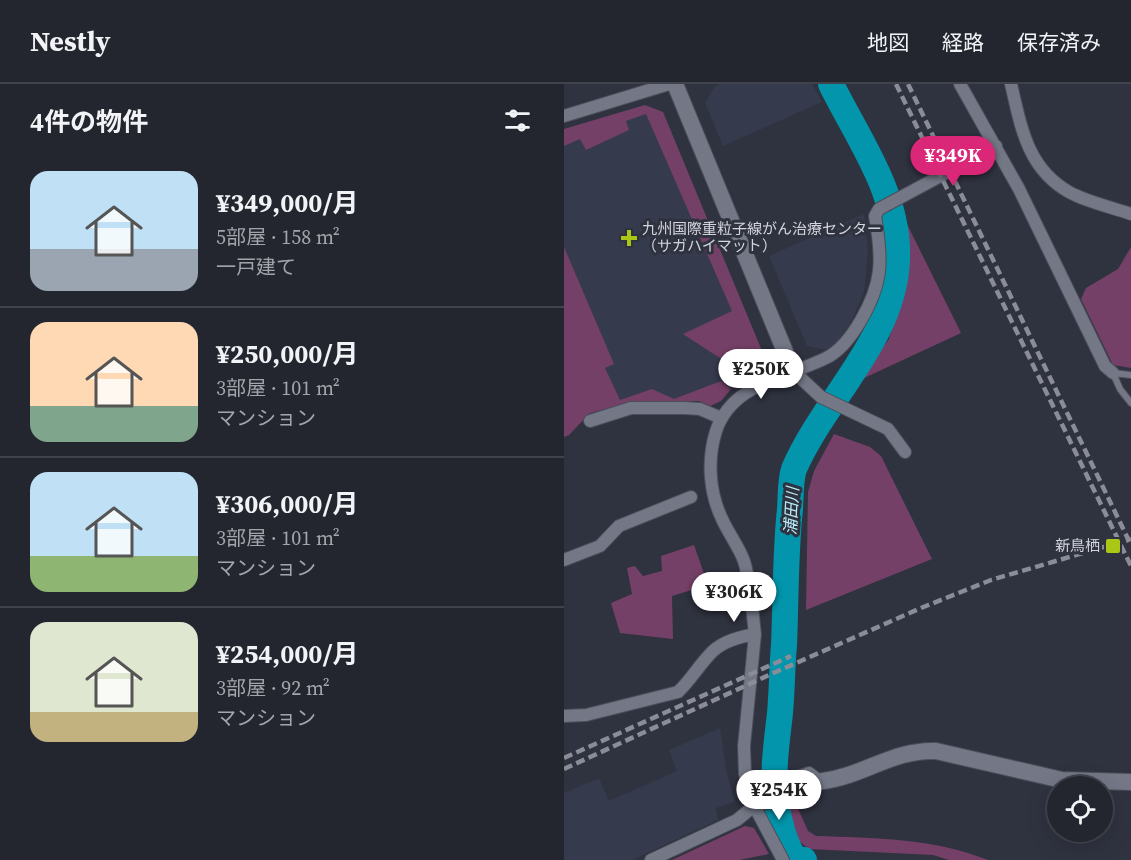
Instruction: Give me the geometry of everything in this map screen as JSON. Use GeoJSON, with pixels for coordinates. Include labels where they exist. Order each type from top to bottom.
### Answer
{"type":"FeatureCollection","features":[{"type":"Feature","properties":{"kind":"street"},"geometry":{"type":"LineString","coordinates":[[564,116],[669,84]]}},
{"type":"Feature","properties":{"kind":"street"},"geometry":{"type":"LineString","coordinates":[[675,84],[793,371],[821,397],[888,429],[905,452]]}},
{"type":"Feature","properties":{"kind":"street"},"geometry":{"type":"LineString","coordinates":[[960,84],[1019,189],[1105,366],[1113,373]]}},
{"type":"Feature","properties":{"kind":"street"},"geometry":{"type":"LineString","coordinates":[[1011,84],[1025,141],[1048,175],[1070,193],[1131,214]]}},
{"type":"Feature","properties":{"kind":"street"},"geometry":{"type":"LineString","coordinates":[[781,855],[754,806],[745,774],[744,746],[755,633],[745,567],[722,519],[712,490],[712,450],[722,418],[743,394],[757,385],[827,358],[844,345],[861,321],[879,272],[875,216],[879,208],[996,146]]}},
{"type":"Feature","properties":{"kind":"street"},"geometry":{"type":"LineString","coordinates":[[590,421],[612,412],[631,408],[692,408],[722,418]]}},
{"type":"Feature","properties":{"kind":"street"},"geometry":{"type":"LineString","coordinates":[[564,560],[600,546],[619,526],[691,497]]}},
{"type":"Feature","properties":{"kind":"street"},"geometry":{"type":"LineString","coordinates":[[564,716],[586,715],[678,692],[713,650],[733,639],[755,633]]}},
{"type":"Feature","properties":{"kind":"street"},"geometry":{"type":"LineString","coordinates":[[651,860],[737,820],[754,806],[788,798],[823,781],[837,779],[919,750],[936,751],[1062,780],[1131,782]]}},
{"type":"Feature","properties":{"kind":"street"},"geometry":{"type":"LineString","coordinates":[[750,789],[764,783],[781,782],[809,773],[823,781]]}},
{"type":"Feature","properties":{"kind":"lane"},"geometry":{"type":"LineString","coordinates":[[1131,375],[1113,373],[1120,389],[1131,403]]}},
{"type":"Feature","properties":{"kind":"shaded area"},"geometry":{"type":"Polygon","coordinates":[[[720,84],[812,84],[822,102],[723,146],[705,103],[715,86],[720,84]]]}},
{"type":"Feature","properties":{"kind":"shaded area"},"geometry":{"type":"Polygon","coordinates":[[[645,105],[663,112],[767,363],[760,375],[742,381],[721,401],[710,406],[699,401],[636,402],[590,413],[580,423],[564,377],[564,129],[645,105]]]}},
{"type":"Feature","properties":{"kind":"shaded area"},"geometry":{"type":"Polygon","coordinates":[[[645,105],[663,112],[767,363],[760,375],[742,381],[729,364],[683,334],[732,311],[646,114],[626,121],[629,130],[586,150],[580,139],[564,146],[564,129],[645,105]]]}},
{"type":"Feature","properties":{"kind":"shaded area"},"geometry":{"type":"Polygon","coordinates":[[[864,214],[868,251],[864,293],[849,326],[836,343],[826,350],[807,346],[769,256],[864,214]]]}},
{"type":"Feature","properties":{"kind":"shaded area"},"geometry":{"type":"Polygon","coordinates":[[[903,216],[961,333],[862,379],[889,339],[907,278],[907,246],[903,216]]]}},
{"type":"Feature","properties":{"kind":"shaded area"},"geometry":{"type":"Polygon","coordinates":[[[564,247],[614,364],[605,368],[620,400],[652,389],[674,399],[721,381],[731,389],[721,401],[710,406],[699,401],[636,402],[621,405],[590,413],[569,435],[564,437],[564,247]]]}},
{"type":"Feature","properties":{"kind":"shaded area"},"geometry":{"type":"Polygon","coordinates":[[[1131,247],[1131,368],[1113,365],[1081,299],[1086,288],[1118,269],[1131,247]]]}},
{"type":"Feature","properties":{"kind":"shaded area"},"geometry":{"type":"Polygon","coordinates":[[[834,434],[870,447],[881,456],[932,559],[806,610],[808,492],[814,471],[834,434]]]}},
{"type":"Feature","properties":{"kind":"shaded area"},"geometry":{"type":"Polygon","coordinates":[[[694,545],[708,585],[672,596],[673,639],[620,633],[611,603],[632,594],[627,568],[635,566],[643,576],[662,571],[661,556],[694,545]]]}},
{"type":"Feature","properties":{"kind":"shaded area"},"geometry":{"type":"Polygon","coordinates":[[[720,728],[727,774],[735,802],[716,808],[718,820],[632,860],[564,860],[564,793],[599,778],[609,801],[677,771],[669,750],[720,728]]]}},
{"type":"Feature","properties":{"kind":"shaded area"},"geometry":{"type":"Polygon","coordinates":[[[796,804],[808,831],[816,836],[925,843],[988,860],[949,860],[933,855],[809,849],[798,840],[788,807],[796,804]]]}},
{"type":"Feature","properties":{"kind":"shaded area"},"geometry":{"type":"Polygon","coordinates":[[[745,826],[754,828],[769,854],[739,860],[672,860],[745,826]]]}},
{"type":"Feature","properties":{"kind":"waterway","name":"浦田川"},"geometry":{"type":"LineString","coordinates":[[804,860],[795,859],[791,853],[780,822],[775,788],[792,479],[794,469],[807,443],[856,368],[884,317],[893,289],[897,260],[896,236],[885,190],[831,84]]}},
{"type":"Feature","properties":{"kind":"waterway"},"geometry":{"type":"LineString","coordinates":[[784,860],[795,859]]}},
{"type":"Feature","properties":{"kind":"railway"},"geometry":{"type":"LineString","coordinates":[[896,84],[1131,566]]}},
{"type":"Feature","properties":{"kind":"railway"},"geometry":{"type":"LineString","coordinates":[[908,84],[1131,545]]}},
{"type":"Feature","properties":{"kind":"railway"},"geometry":{"type":"LineString","coordinates":[[564,769],[921,608],[991,580],[1131,539]]}},
{"type":"Feature","properties":{"kind":"railway"},"geometry":{"type":"LineString","coordinates":[[564,758],[791,656]]}},
{"type":"Feature","properties":{"kind":"place","name":"九州国際重粒子線がん治療センター （サガハイマット）"},"geometry":{"type":"Point","coordinates":[629,238]}},
{"type":"Feature","properties":{"kind":"place","name":"新鳥栖"},"geometry":{"type":"Point","coordinates":[1113,546]}}]}
